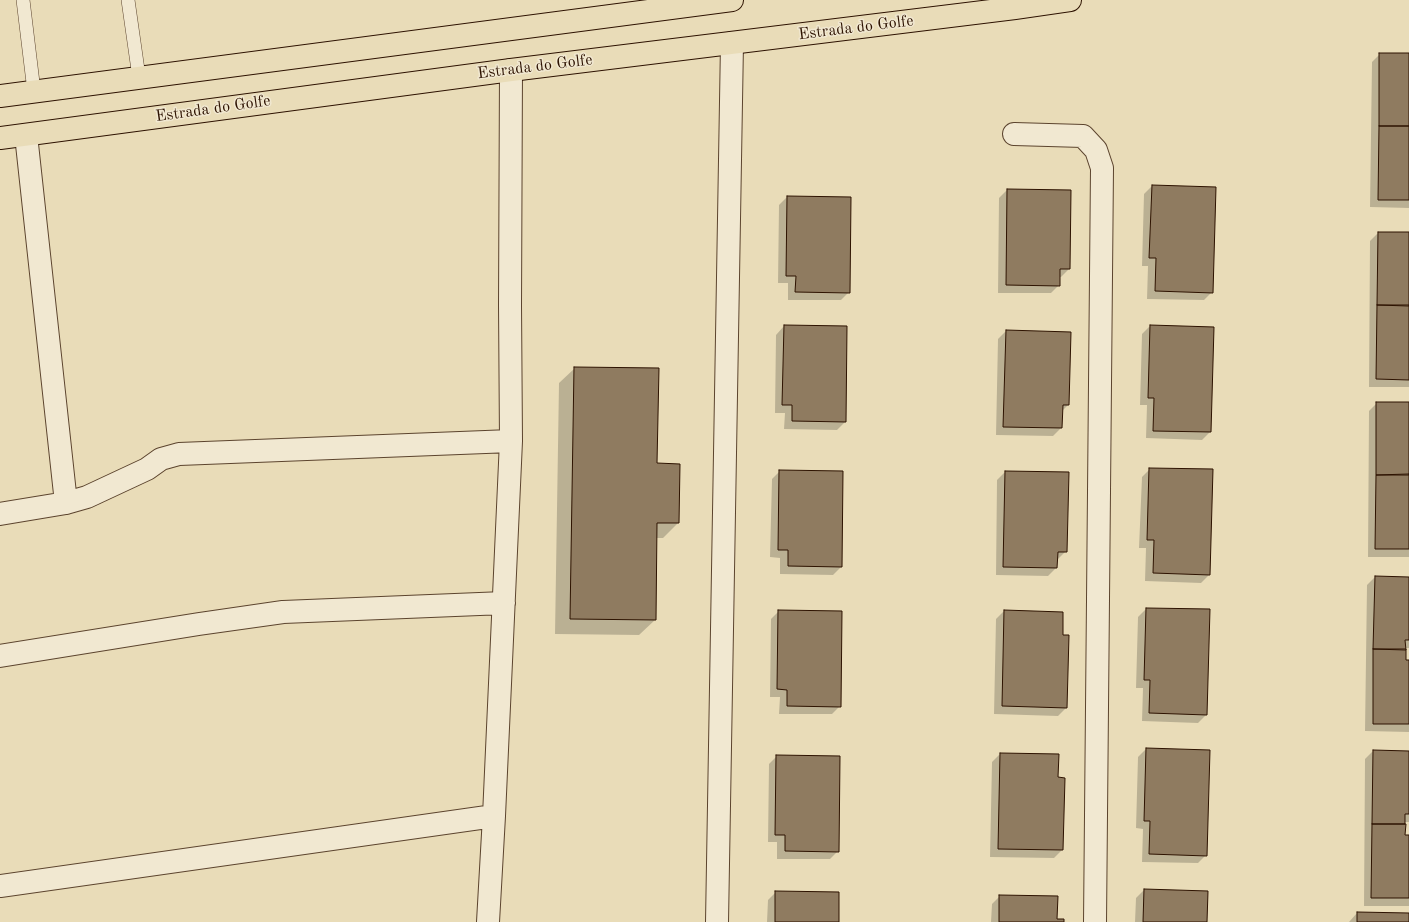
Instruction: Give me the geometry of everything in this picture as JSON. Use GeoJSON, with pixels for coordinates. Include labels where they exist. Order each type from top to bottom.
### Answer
{"type":"FeatureCollection","features":[{"type":"Feature","properties":{"kind":"highway"},"geometry":{"type":"LineString","coordinates":[[0,96],[732,0]]}},
{"type":"Feature","properties":{"kind":"highway","name":"Estrada do Golfe"},"geometry":{"type":"LineString","coordinates":[[0,138],[511,70],[1070,0]]}},
{"type":"Feature","properties":{"kind":"street"},"geometry":{"type":"LineString","coordinates":[[717,922],[732,43]]}},
{"type":"Feature","properties":{"kind":"street"},"geometry":{"type":"LineString","coordinates":[[488,922],[512,441],[510,305],[511,70]]}},
{"type":"Feature","properties":{"kind":"street"},"geometry":{"type":"LineString","coordinates":[[26,134],[66,503]]}},
{"type":"Feature","properties":{"kind":"street"},"geometry":{"type":"LineString","coordinates":[[1014,134],[1083,136],[1096,150],[1102,168],[1095,922]]}},
{"type":"Feature","properties":{"kind":"street"},"geometry":{"type":"LineString","coordinates":[[0,514],[66,503],[86,496],[147,469],[161,459],[179,454],[512,441]]}},
{"type":"Feature","properties":{"kind":"street"},"geometry":{"type":"LineString","coordinates":[[0,656],[283,612],[504,603]]}},
{"type":"Feature","properties":{"kind":"street"},"geometry":{"type":"LineString","coordinates":[[0,886],[494,816]]}},
{"type":"Feature","properties":{"kind":"lane"},"geometry":{"type":"LineString","coordinates":[[23,0],[34,92]]}},
{"type":"Feature","properties":{"kind":"lane"},"geometry":{"type":"LineString","coordinates":[[128,0],[139,77]]}},
{"type":"Feature","properties":{"kind":"building"},"geometry":{"type":"Polygon","coordinates":[[[1379,53],[1409,53],[1409,126],[1379,126],[1379,53]]]}},
{"type":"Feature","properties":{"kind":"building"},"geometry":{"type":"Polygon","coordinates":[[[1379,126],[1409,126],[1409,200],[1378,200],[1379,126]]]}},
{"type":"Feature","properties":{"kind":"building"},"geometry":{"type":"Polygon","coordinates":[[[1152,185],[1216,187],[1213,293],[1155,291],[1156,258],[1149,258],[1152,185]]]}},
{"type":"Feature","properties":{"kind":"building"},"geometry":{"type":"Polygon","coordinates":[[[1007,189],[1071,190],[1070,269],[1060,269],[1060,286],[1006,285],[1007,189]]]}},
{"type":"Feature","properties":{"kind":"building"},"geometry":{"type":"Polygon","coordinates":[[[787,196],[851,197],[850,293],[795,292],[796,276],[786,276],[787,196]]]}},
{"type":"Feature","properties":{"kind":"building"},"geometry":{"type":"Polygon","coordinates":[[[1378,232],[1409,232],[1409,306],[1377,305],[1378,232]]]}},
{"type":"Feature","properties":{"kind":"building"},"geometry":{"type":"Polygon","coordinates":[[[1377,305],[1409,305],[1409,380],[1376,379],[1377,305]]]}},
{"type":"Feature","properties":{"kind":"building"},"geometry":{"type":"Polygon","coordinates":[[[784,325],[847,326],[846,422],[792,421],[792,405],[782,405],[784,325]]]}},
{"type":"Feature","properties":{"kind":"building"},"geometry":{"type":"Polygon","coordinates":[[[1150,325],[1214,327],[1211,432],[1153,431],[1154,398],[1148,398],[1150,325]]]}},
{"type":"Feature","properties":{"kind":"building"},"geometry":{"type":"Polygon","coordinates":[[[1006,330],[1071,332],[1069,405],[1063,405],[1062,428],[1003,427],[1006,330]]]}},
{"type":"Feature","properties":{"kind":"building"},"geometry":{"type":"Polygon","coordinates":[[[574,367],[659,368],[657,463],[680,464],[679,523],[657,523],[656,620],[570,619],[574,367]]]}},
{"type":"Feature","properties":{"kind":"building"},"geometry":{"type":"Polygon","coordinates":[[[1376,402],[1409,402],[1409,475],[1376,475],[1376,402]]]}},
{"type":"Feature","properties":{"kind":"building"},"geometry":{"type":"Polygon","coordinates":[[[1149,468],[1213,469],[1210,575],[1153,573],[1154,540],[1147,540],[1149,468]]]}},
{"type":"Feature","properties":{"kind":"building"},"geometry":{"type":"Polygon","coordinates":[[[779,470],[843,471],[842,567],[788,566],[788,550],[778,550],[779,470]]]}},
{"type":"Feature","properties":{"kind":"building"},"geometry":{"type":"Polygon","coordinates":[[[1005,471],[1069,472],[1067,552],[1058,552],[1057,568],[1003,567],[1005,471]]]}},
{"type":"Feature","properties":{"kind":"building"},"geometry":{"type":"Polygon","coordinates":[[[1409,474],[1409,549],[1375,549],[1376,475],[1409,474]]]}},
{"type":"Feature","properties":{"kind":"building"},"geometry":{"type":"Polygon","coordinates":[[[1375,576],[1409,577],[1409,640],[1405,640],[1406,650],[1373,649],[1375,576]]]}},
{"type":"Feature","properties":{"kind":"building"},"geometry":{"type":"Polygon","coordinates":[[[1146,608],[1210,609],[1207,715],[1149,713],[1150,680],[1144,680],[1146,608]]]}},
{"type":"Feature","properties":{"kind":"building"},"geometry":{"type":"Polygon","coordinates":[[[778,610],[842,611],[841,707],[787,706],[787,690],[777,689],[778,610]]]}},
{"type":"Feature","properties":{"kind":"building"},"geometry":{"type":"Polygon","coordinates":[[[1004,610],[1063,612],[1063,635],[1069,635],[1067,708],[1002,706],[1004,610]]]}},
{"type":"Feature","properties":{"kind":"building"},"geometry":{"type":"Polygon","coordinates":[[[1373,649],[1406,649],[1406,660],[1409,660],[1409,724],[1373,724],[1373,649]]]}},
{"type":"Feature","properties":{"kind":"building"},"geometry":{"type":"Polygon","coordinates":[[[1146,748],[1210,750],[1207,856],[1149,854],[1150,821],[1144,821],[1146,748]]]}},
{"type":"Feature","properties":{"kind":"building"},"geometry":{"type":"Polygon","coordinates":[[[1373,750],[1409,751],[1409,814],[1405,814],[1405,824],[1372,824],[1373,750]]]}},
{"type":"Feature","properties":{"kind":"building"},"geometry":{"type":"Polygon","coordinates":[[[1000,753],[1059,754],[1058,777],[1065,778],[1063,850],[998,849],[1000,753]]]}},
{"type":"Feature","properties":{"kind":"building"},"geometry":{"type":"Polygon","coordinates":[[[776,755],[840,756],[839,852],[785,851],[785,835],[775,835],[776,755]]]}},
{"type":"Feature","properties":{"kind":"building"},"geometry":{"type":"Polygon","coordinates":[[[1372,824],[1406,824],[1405,835],[1409,835],[1409,898],[1371,898],[1372,824]]]}},
{"type":"Feature","properties":{"kind":"building"},"geometry":{"type":"Polygon","coordinates":[[[1144,889],[1208,891],[1207,922],[1143,922],[1144,889]]]}},
{"type":"Feature","properties":{"kind":"building"},"geometry":{"type":"Polygon","coordinates":[[[775,891],[839,892],[839,922],[775,922],[775,891]]]}},
{"type":"Feature","properties":{"kind":"building"},"geometry":{"type":"Polygon","coordinates":[[[999,895],[1058,896],[1057,919],[1064,919],[1064,922],[999,922],[999,895]]]}},
{"type":"Feature","properties":{"kind":"building"},"geometry":{"type":"Polygon","coordinates":[[[1357,912],[1409,913],[1409,922],[1357,922],[1357,912]]]}}]}
